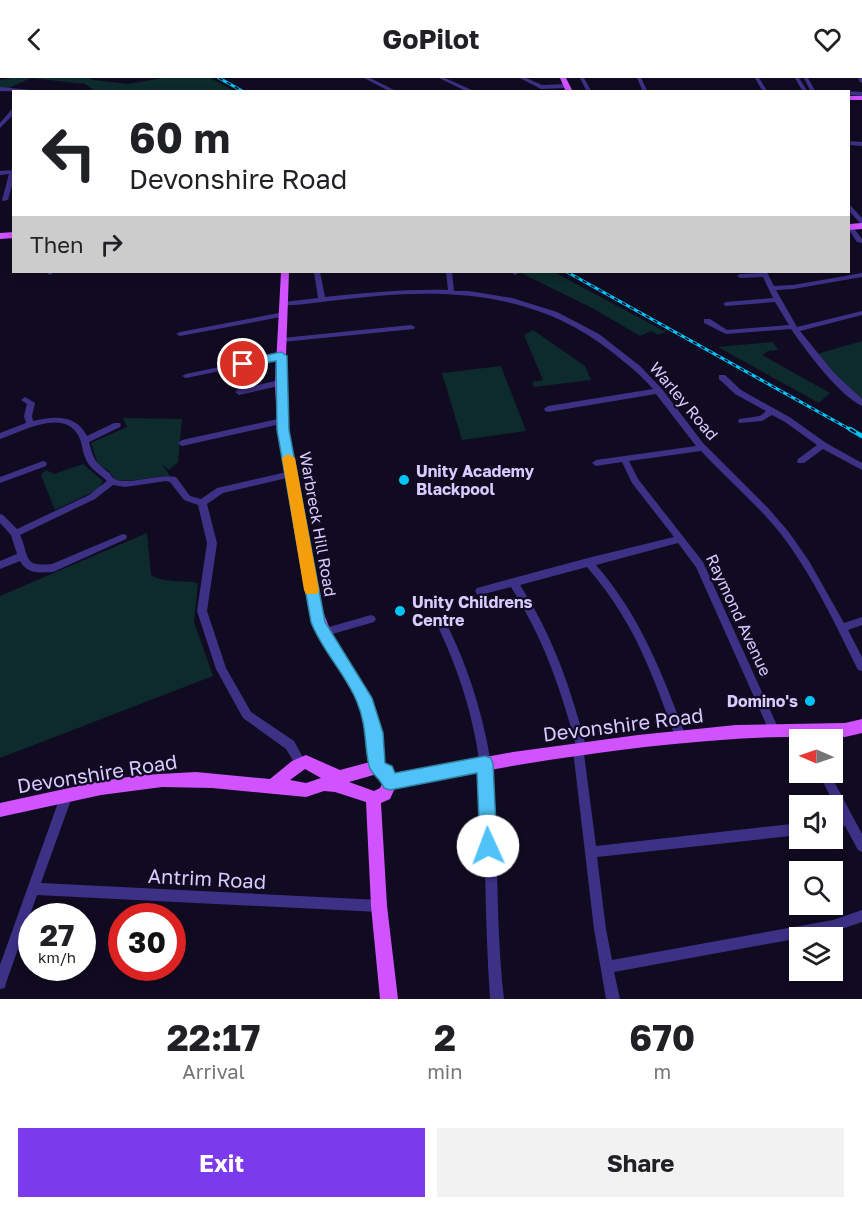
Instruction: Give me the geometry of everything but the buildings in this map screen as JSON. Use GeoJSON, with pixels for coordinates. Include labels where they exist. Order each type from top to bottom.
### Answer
{"type":"FeatureCollection","features":[{"type":"Feature","properties":{"kind":"main road"},"geometry":{"type":"LineString","coordinates":[[563,78],[568,89]]}},
{"type":"Feature","properties":{"kind":"main road","name":"Warbreck Hill Road"},"geometry":{"type":"LineString","coordinates":[[285,273],[280,383],[282,421],[314,604],[322,633],[364,698],[375,733],[378,767]]}},
{"type":"Feature","properties":{"kind":"main road","name":"Devonshire Road"},"geometry":{"type":"LineString","coordinates":[[843,729],[862,726]]}},
{"type":"Feature","properties":{"kind":"main road","name":"Devonshire Road"},"geometry":{"type":"LineString","coordinates":[[390,782],[485,764],[681,737],[775,732],[789,733]]}},
{"type":"Feature","properties":{"kind":"main road","name":"Devonshire Road"},"geometry":{"type":"LineString","coordinates":[[0,810],[160,780],[202,779],[272,786],[296,774],[311,763],[319,770],[340,777],[378,767]]}},
{"type":"Feature","properties":{"kind":"main road"},"geometry":{"type":"LineString","coordinates":[[367,795],[385,794],[390,782],[386,772],[378,767]]}},
{"type":"Feature","properties":{"kind":"main road"},"geometry":{"type":"LineString","coordinates":[[314,786],[319,777],[319,770]]}},
{"type":"Feature","properties":{"kind":"main road"},"geometry":{"type":"LineString","coordinates":[[361,773],[358,782],[367,795],[389,999]]}},
{"type":"Feature","properties":{"kind":"main road","name":"Devonshire Road"},"geometry":{"type":"LineString","coordinates":[[296,774],[306,790],[314,786],[335,785],[367,795]]}},
{"type":"Feature","properties":{"kind":"street"},"geometry":{"type":"LineString","coordinates":[[366,78],[392,90]]}},
{"type":"Feature","properties":{"kind":"street"},"geometry":{"type":"LineString","coordinates":[[441,78],[469,90]]}},
{"type":"Feature","properties":{"kind":"street"},"geometry":{"type":"LineString","coordinates":[[534,90],[541,87],[568,89]]}},
{"type":"Feature","properties":{"kind":"street"},"geometry":{"type":"LineString","coordinates":[[0,126],[12,112]]}},
{"type":"Feature","properties":{"kind":"street"},"geometry":{"type":"LineString","coordinates":[[5,200],[12,176]]}},
{"type":"Feature","properties":{"kind":"street"},"geometry":{"type":"LineString","coordinates":[[850,208],[862,224]]}},
{"type":"Feature","properties":{"kind":"street"},"geometry":{"type":"LineString","coordinates":[[850,228],[859,242],[862,241]]}},
{"type":"Feature","properties":{"kind":"street"},"geometry":{"type":"LineString","coordinates":[[317,273],[322,300]]}},
{"type":"Feature","properties":{"kind":"street"},"geometry":{"type":"LineString","coordinates":[[448,273],[451,290]]}},
{"type":"Feature","properties":{"kind":"street"},"geometry":{"type":"LineString","coordinates":[[740,276],[765,273],[795,328],[825,369],[862,403]]}},
{"type":"Feature","properties":{"kind":"street"},"geometry":{"type":"LineString","coordinates":[[843,273],[848,277]]}},
{"type":"Feature","properties":{"kind":"street"},"geometry":{"type":"LineString","coordinates":[[772,288],[862,275]]}},
{"type":"Feature","properties":{"kind":"street","name":"Warley Road"},"geometry":{"type":"LineString","coordinates":[[180,334],[322,300],[451,290],[504,297],[531,305],[566,320],[626,358],[658,391],[703,448],[764,509],[787,536],[862,667]]}},
{"type":"Feature","properties":{"kind":"street"},"geometry":{"type":"LineString","coordinates":[[726,304],[779,300]]}},
{"type":"Feature","properties":{"kind":"street"},"geometry":{"type":"LineString","coordinates":[[707,321],[726,332],[795,328],[862,313]]}},
{"type":"Feature","properties":{"kind":"street"},"geometry":{"type":"LineString","coordinates":[[282,340],[400,331],[411,327]]}},
{"type":"Feature","properties":{"kind":"street"},"geometry":{"type":"LineString","coordinates":[[186,376],[281,356]]}},
{"type":"Feature","properties":{"kind":"street"},"geometry":{"type":"LineString","coordinates":[[722,377],[738,392],[801,428],[823,445],[862,467]]}},
{"type":"Feature","properties":{"kind":"street"},"geometry":{"type":"LineString","coordinates":[[239,392],[280,383]]}},
{"type":"Feature","properties":{"kind":"street"},"geometry":{"type":"LineString","coordinates":[[548,409],[658,391]]}},
{"type":"Feature","properties":{"kind":"street"},"geometry":{"type":"LineString","coordinates":[[30,425],[28,416],[32,401]]}},
{"type":"Feature","properties":{"kind":"street"},"geometry":{"type":"LineString","coordinates":[[742,421],[762,418],[771,412]]}},
{"type":"Feature","properties":{"kind":"street"},"geometry":{"type":"LineString","coordinates":[[0,436],[30,425],[68,420],[76,425],[85,440],[93,464],[112,482],[125,484],[173,479],[187,498],[202,503]]}},
{"type":"Feature","properties":{"kind":"street"},"geometry":{"type":"LineString","coordinates":[[182,442],[282,421]]}},
{"type":"Feature","properties":{"kind":"street"},"geometry":{"type":"LineString","coordinates":[[85,440],[117,425]]}},
{"type":"Feature","properties":{"kind":"street"},"geometry":{"type":"LineString","coordinates":[[801,461],[823,445]]}},
{"type":"Feature","properties":{"kind":"street"},"geometry":{"type":"LineString","coordinates":[[596,463],[703,448]]}},
{"type":"Feature","properties":{"kind":"street","name":"Raymond Avenue"},"geometry":{"type":"LineString","coordinates":[[624,459],[634,481],[700,564],[775,732]]}},
{"type":"Feature","properties":{"kind":"street"},"geometry":{"type":"LineString","coordinates":[[0,480],[43,464]]}},
{"type":"Feature","properties":{"kind":"street"},"geometry":{"type":"LineString","coordinates":[[202,503],[220,490],[291,474]]}},
{"type":"Feature","properties":{"kind":"street"},"geometry":{"type":"LineString","coordinates":[[16,534],[92,497],[112,482]]}},
{"type":"Feature","properties":{"kind":"street"},"geometry":{"type":"LineString","coordinates":[[202,503],[212,543],[202,611],[221,669],[247,715],[290,745],[296,774]]}},
{"type":"Feature","properties":{"kind":"street"},"geometry":{"type":"LineString","coordinates":[[0,517],[16,534],[21,556],[29,566],[46,569],[86,548],[123,537]]}},
{"type":"Feature","properties":{"kind":"street"},"geometry":{"type":"LineString","coordinates":[[480,591],[681,539]]}},
{"type":"Feature","properties":{"kind":"street"},"geometry":{"type":"LineString","coordinates":[[0,565],[21,556]]}},
{"type":"Feature","properties":{"kind":"street"},"geometry":{"type":"LineString","coordinates":[[588,562],[612,590],[636,630],[656,672],[681,737]]}},
{"type":"Feature","properties":{"kind":"street"},"geometry":{"type":"LineString","coordinates":[[513,582],[545,635],[564,681],[580,750],[590,852],[606,967],[613,999]]}},
{"type":"Feature","properties":{"kind":"street"},"geometry":{"type":"LineString","coordinates":[[322,633],[371,619]]}},
{"type":"Feature","properties":{"kind":"street"},"geometry":{"type":"LineString","coordinates":[[841,628],[862,621]]}},
{"type":"Feature","properties":{"kind":"street"},"geometry":{"type":"LineString","coordinates":[[444,629],[459,664],[485,764],[492,941],[497,999]]}},
{"type":"Feature","properties":{"kind":"street"},"geometry":{"type":"LineString","coordinates":[[829,783],[862,846]]}},
{"type":"Feature","properties":{"kind":"street"},"geometry":{"type":"LineString","coordinates":[[0,983],[66,797]]}},
{"type":"Feature","properties":{"kind":"street"},"geometry":{"type":"LineString","coordinates":[[843,821],[848,820]]}},
{"type":"Feature","properties":{"kind":"street"},"geometry":{"type":"LineString","coordinates":[[590,852],[789,830]]}},
{"type":"Feature","properties":{"kind":"street","name":"Antrim Road"},"geometry":{"type":"LineString","coordinates":[[34,889],[379,906]]}},
{"type":"Feature","properties":{"kind":"street"},"geometry":{"type":"LineString","coordinates":[[606,967],[833,926],[862,916]]}},
{"type":"Feature","properties":{"kind":"green space"},"geometry":{"type":"Polygon","coordinates":[[[31,78],[9,88],[0,88],[0,80],[31,78]]]}},
{"type":"Feature","properties":{"kind":"green space"},"geometry":{"type":"Polygon","coordinates":[[[31,78],[89,78],[128,84],[163,78],[210,78],[233,90],[94,90],[85,84],[31,78]]]}},
{"type":"Feature","properties":{"kind":"green space"},"geometry":{"type":"Polygon","coordinates":[[[521,273],[556,273],[666,332],[658,335],[651,331],[640,336],[594,309],[521,273]]]}},
{"type":"Feature","properties":{"kind":"green space"},"geometry":{"type":"Polygon","coordinates":[[[533,330],[585,366],[591,380],[534,387],[532,382],[543,380],[524,335],[533,330]]]}},
{"type":"Feature","properties":{"kind":"green space"},"geometry":{"type":"Polygon","coordinates":[[[862,341],[862,400],[837,378],[817,354],[862,341]]]}},
{"type":"Feature","properties":{"kind":"green space"},"geometry":{"type":"Polygon","coordinates":[[[773,342],[778,350],[768,351],[762,355],[830,393],[819,403],[718,347],[773,342]]]}},
{"type":"Feature","properties":{"kind":"green space"},"geometry":{"type":"Polygon","coordinates":[[[501,366],[526,431],[462,440],[442,373],[501,366]]]}},
{"type":"Feature","properties":{"kind":"green space"},"geometry":{"type":"Polygon","coordinates":[[[123,418],[182,419],[178,462],[169,470],[162,464],[170,476],[130,481],[116,480],[108,470],[98,465],[91,443],[127,427],[123,418]]]}},
{"type":"Feature","properties":{"kind":"green space"},"geometry":{"type":"Polygon","coordinates":[[[83,464],[103,481],[99,489],[55,510],[41,475],[46,470],[54,474],[83,464]]]}},
{"type":"Feature","properties":{"kind":"green space"},"geometry":{"type":"Polygon","coordinates":[[[147,533],[151,575],[167,580],[198,583],[194,622],[213,676],[0,758],[0,596],[147,533]]]}},
{"type":"Feature","properties":{"kind":"railway"},"geometry":{"type":"LineString","coordinates":[[219,78],[240,90]]}},
{"type":"Feature","properties":{"kind":"railway"},"geometry":{"type":"LineString","coordinates":[[569,273],[853,431]]}},
{"type":"Feature","properties":{"kind":"railway"},"geometry":{"type":"LineString","coordinates":[[850,429],[862,436]]}},
{"type":"Feature","properties":{"kind":"slow traffic"},"geometry":{"type":"LineString","coordinates":[[288,458],[312,590]]}},
{"type":"Feature","properties":{"kind":"place","name":"Unity Academy Blackpool"},"geometry":{"type":"Point","coordinates":[404,480]}},
{"type":"Feature","properties":{"kind":"place","name":"Unity Childrens Centre"},"geometry":{"type":"Point","coordinates":[400,611]}},
{"type":"Feature","properties":{"kind":"place","name":"Domino's"},"geometry":{"type":"Point","coordinates":[810,701]}},
{"type":"Feature","properties":{"kind":"route"},"geometry":{"type":"LineString","coordinates":[[243,364],[281,356],[283,430],[318,622],[322,633],[364,698],[375,733],[378,767],[386,772],[390,782],[485,764],[488,846]]}}]}
